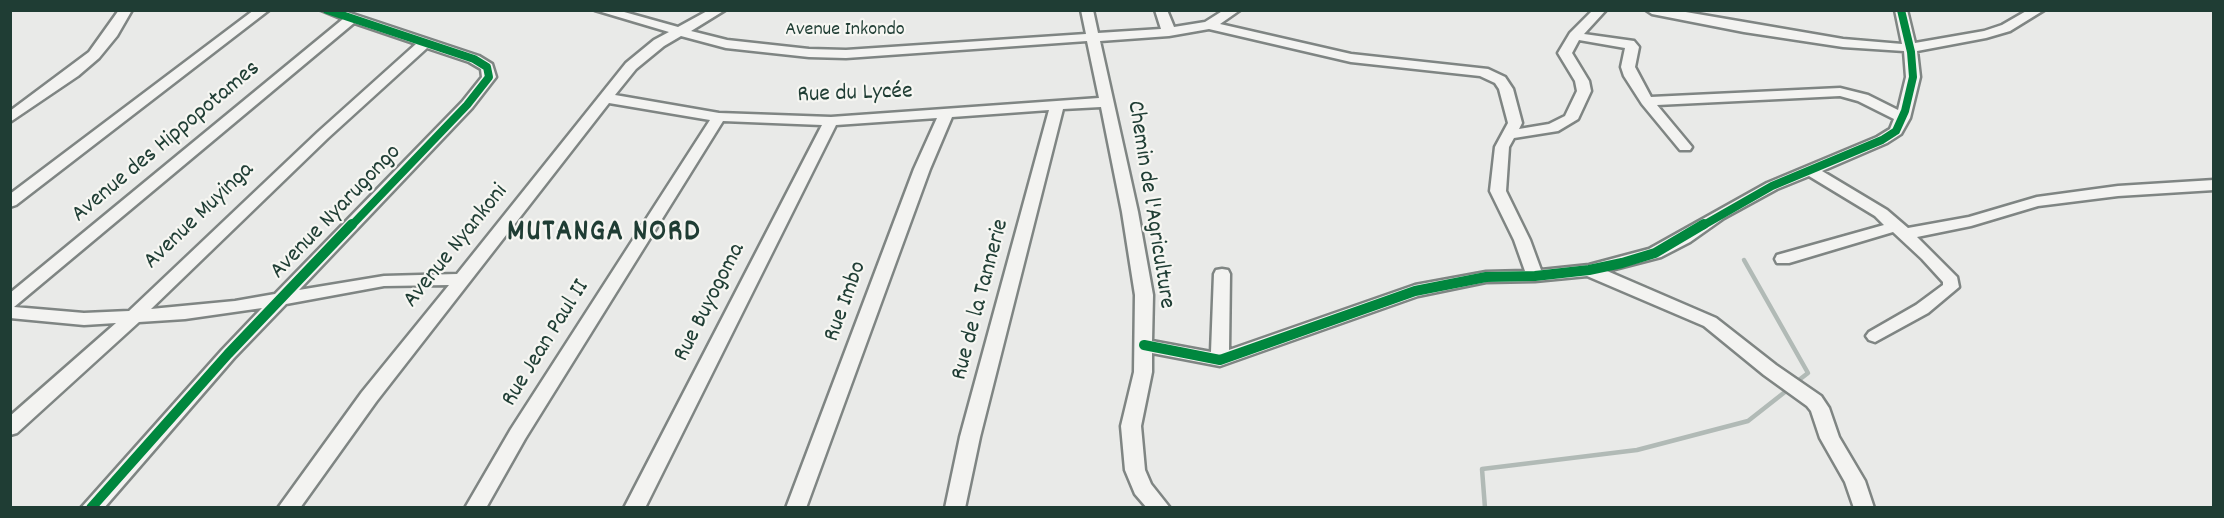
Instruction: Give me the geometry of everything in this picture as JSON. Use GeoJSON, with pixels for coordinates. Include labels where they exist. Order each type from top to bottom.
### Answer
{"type":"FeatureCollection","features":[{"type":"Feature","properties":{"kind":"street"},"geometry":{"type":"LineString","coordinates":[[10,118],[73,73],[94,55],[112,33],[126,10]]}},
{"type":"Feature","properties":{"kind":"street"},"geometry":{"type":"LineString","coordinates":[[10,202],[263,10]]}},
{"type":"Feature","properties":{"kind":"street","name":"Avenue Nyarugongo"},"geometry":{"type":"LineString","coordinates":[[91,507],[221,362],[467,105],[486,82],[488,71],[483,63],[327,10]]}},
{"type":"Feature","properties":{"kind":"street","name":"Avenue Inkondo"},"geometry":{"type":"LineString","coordinates":[[601,10],[726,44],[809,53],[846,54],[1168,32],[1209,25]]}},
{"type":"Feature","properties":{"kind":"street","name":"Avenue Nyankoni"},"geometry":{"type":"LineString","coordinates":[[288,507],[369,397],[631,66],[660,43],[719,10]]}},
{"type":"Feature","properties":{"kind":"street","name":"Chemin de l'Agriculture"},"geometry":{"type":"LineString","coordinates":[[1087,10],[1108,102],[1144,295],[1143,372],[1131,426],[1135,470],[1142,488],[1160,507]]}},
{"type":"Feature","properties":{"kind":"street"},"geometry":{"type":"LineString","coordinates":[[1161,10],[1168,32]]}},
{"type":"Feature","properties":{"kind":"street"},"geometry":{"type":"LineString","coordinates":[[1209,25],[1234,10]]}},
{"type":"Feature","properties":{"kind":"street"},"geometry":{"type":"LineString","coordinates":[[1508,135],[1553,128],[1571,119],[1584,91],[1582,81],[1565,53],[1575,36],[1600,10]]}},
{"type":"Feature","properties":{"kind":"street"},"geometry":{"type":"LineString","coordinates":[[1652,10],[1744,28],[1835,42],[1910,48],[1986,34],[2006,27],[2038,10]]}},
{"type":"Feature","properties":{"kind":"street"},"geometry":{"type":"LineString","coordinates":[[1144,345],[1220,360],[1415,291],[1486,278],[1535,276],[1589,270],[1655,253],[1772,186],[1882,140],[1896,131],[1903,118],[1912,76],[1910,48],[1901,10]]}},
{"type":"Feature","properties":{"kind":"street","name":"Avenue des Hippopotames"},"geometry":{"type":"LineString","coordinates":[[10,302],[352,18]]}},
{"type":"Feature","properties":{"kind":"street"},"geometry":{"type":"LineString","coordinates":[[1209,25],[1351,58],[1483,72],[1494,76],[1506,88],[1515,123],[1508,135],[1499,162],[1498,191],[1522,240],[1535,276]]}},
{"type":"Feature","properties":{"kind":"street"},"geometry":{"type":"LineString","coordinates":[[1575,36],[1629,44],[1632,47],[1629,67],[1631,76],[1647,101],[1685,147]]}},
{"type":"Feature","properties":{"kind":"street","name":"Avenue Muyinga"},"geometry":{"type":"LineString","coordinates":[[15,420],[133,317],[314,143],[426,42]]}},
{"type":"Feature","properties":{"kind":"street"},"geometry":{"type":"LineString","coordinates":[[1647,101],[1840,93],[1863,98],[1903,118]]}},
{"type":"Feature","properties":{"kind":"street","name":"Rue du Lycée"},"geometry":{"type":"LineString","coordinates":[[606,98],[719,117],[831,121],[1108,102]]}},
{"type":"Feature","properties":{"kind":"street","name":"Rue de la Tannerie"},"geometry":{"type":"LineString","coordinates":[[955,507],[970,437],[1058,106]]}},
{"type":"Feature","properties":{"kind":"street","name":"Rue Imbo"},"geometry":{"type":"LineString","coordinates":[[796,507],[922,169],[946,114]]}},
{"type":"Feature","properties":{"kind":"street","name":"Rue Jean Paul II"},"geometry":{"type":"LineString","coordinates":[[475,507],[719,117]]}},
{"type":"Feature","properties":{"kind":"street","name":"Rue Buyogoma"},"geometry":{"type":"LineString","coordinates":[[634,507],[831,121]]}},
{"type":"Feature","properties":{"kind":"street"},"geometry":{"type":"LineString","coordinates":[[1810,170],[1881,213],[1951,280],[1951,287],[1922,309],[1875,336]]}},
{"type":"Feature","properties":{"kind":"street"},"geometry":{"type":"LineString","coordinates":[[1784,259],[1901,230],[1971,221],[2037,202],[2118,191],[2214,185]]}},
{"type":"Feature","properties":{"kind":"street"},"geometry":{"type":"LineString","coordinates":[[1589,270],[1710,322],[1770,370],[1814,401],[1820,408],[1830,438],[1855,481],[1864,507]]}},
{"type":"Feature","properties":{"kind":"street"},"geometry":{"type":"LineString","coordinates":[[1220,360],[1222,274]]}},
{"type":"Feature","properties":{"kind":"street"},"geometry":{"type":"LineString","coordinates":[[10,312],[84,319],[185,314],[384,280],[462,279]]}},
{"type":"Feature","properties":{"kind":"waterway"},"geometry":{"type":"LineString","coordinates":[[1744,260],[1808,373],[1795,383]]}},
{"type":"Feature","properties":{"kind":"waterway"},"geometry":{"type":"LineString","coordinates":[[1485,508],[1482,469],[1637,450],[1748,421],[1790,388]]}},
{"type":"Feature","properties":{"kind":"cycle path"},"geometry":{"type":"LineString","coordinates":[[91,508],[228,354],[467,105],[489,77],[487,67],[474,59],[327,10]]}},
{"type":"Feature","properties":{"kind":"cycle path"},"geometry":{"type":"LineString","coordinates":[[1144,345],[1220,360],[1415,291],[1486,277],[1535,276],[1589,270],[1655,253],[1772,186],[1882,140],[1896,131],[1905,111],[1913,77],[1911,52],[1901,10]]}},
{"type":"Feature","properties":{"kind":"district","name":"MUTANGA NORD"},"geometry":{"type":"Point","coordinates":[604,235]}}]}
